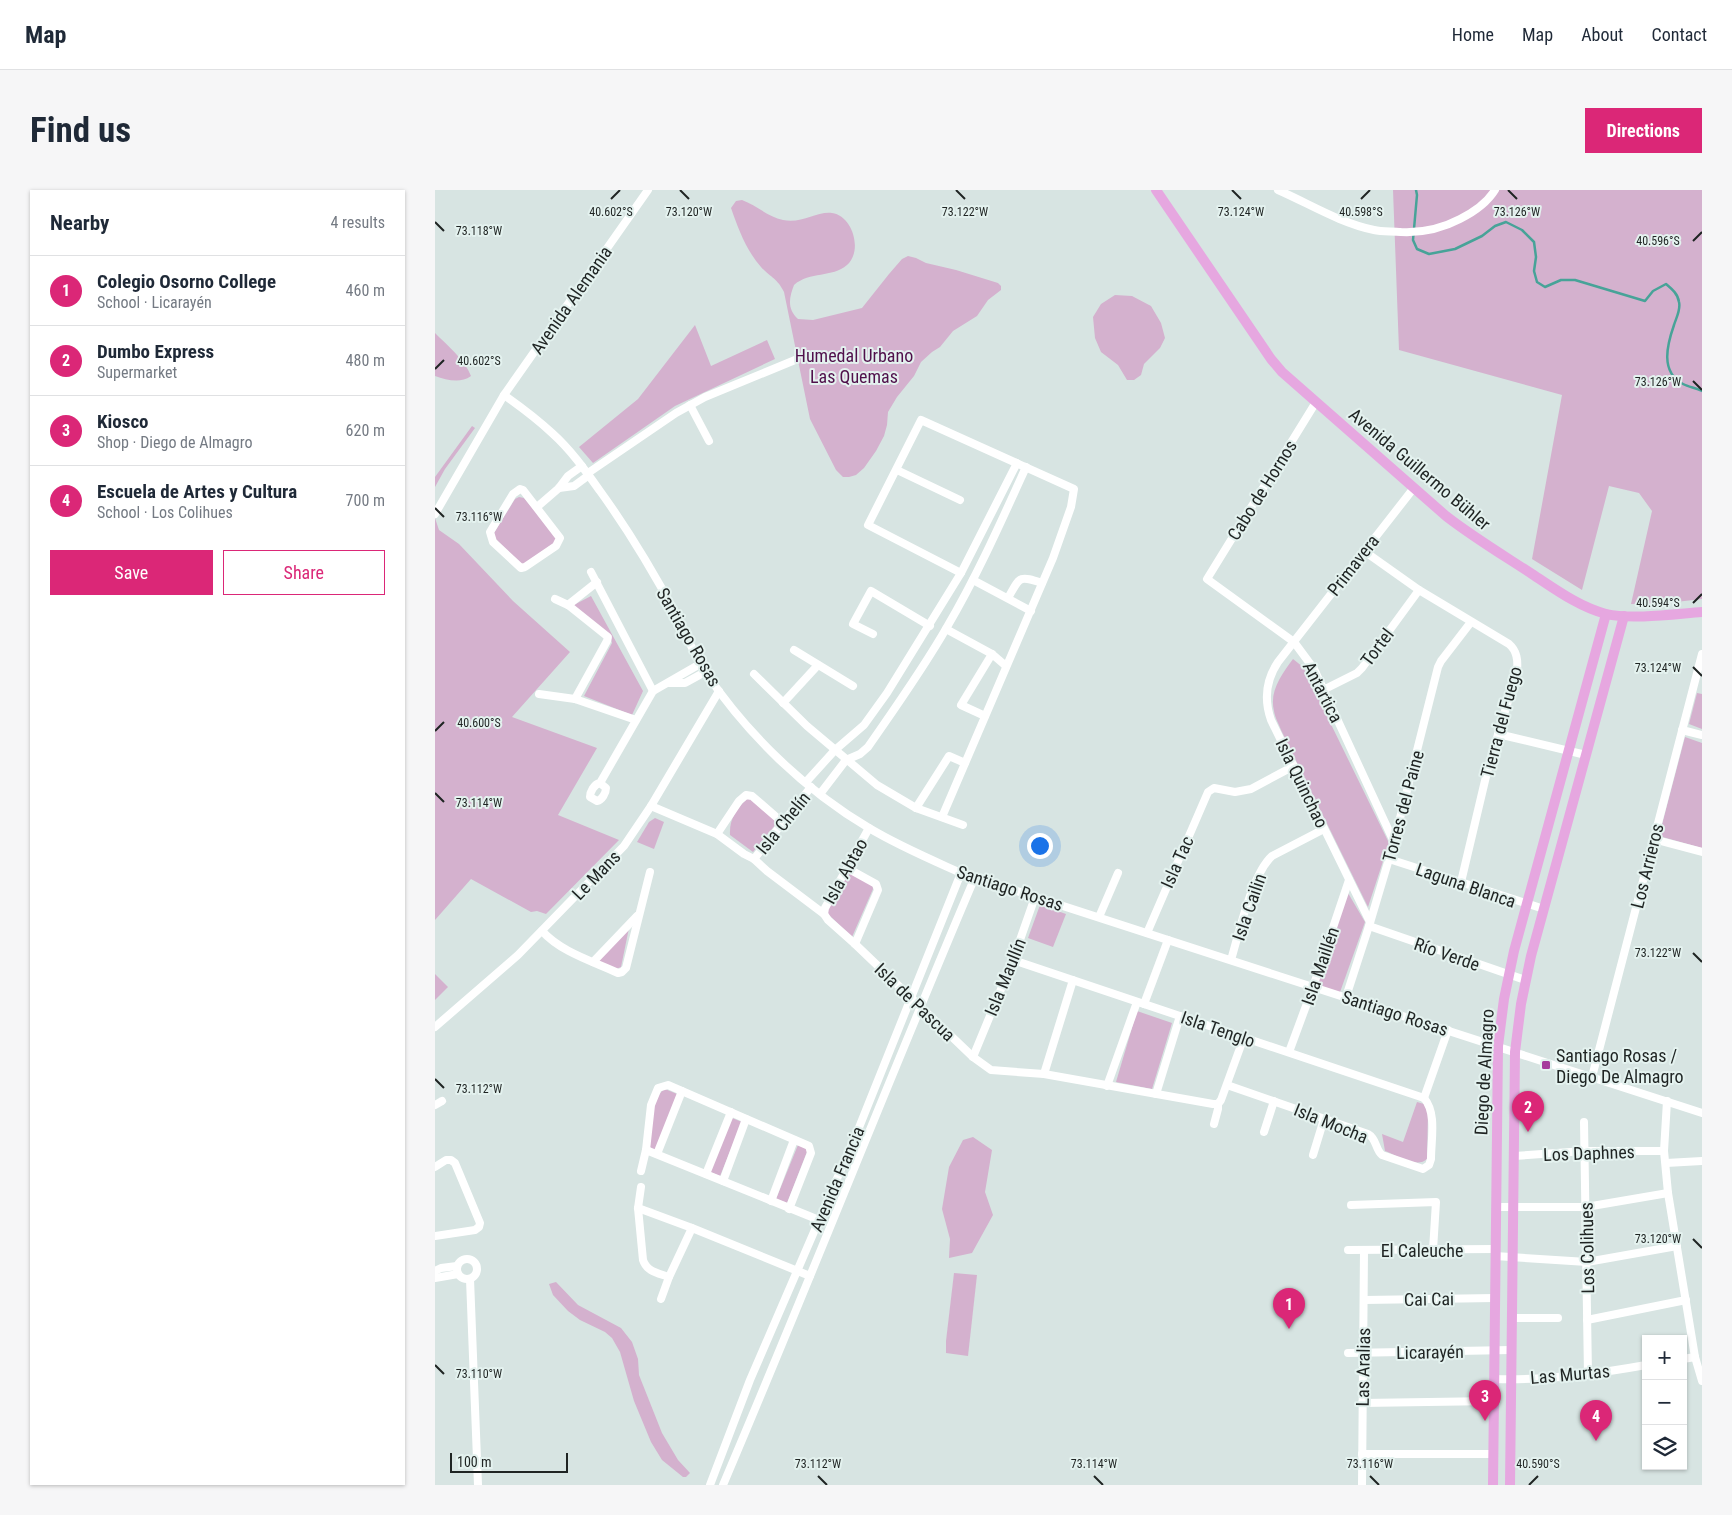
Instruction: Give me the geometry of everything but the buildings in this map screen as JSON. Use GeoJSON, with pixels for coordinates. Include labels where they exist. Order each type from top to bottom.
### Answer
{"type":"FeatureCollection","features":[{"type":"Feature","properties":{"kind":"main road","name":"Avenida Guillermo Bühler"},"geometry":{"type":"LineString","coordinates":[[1160,192],[1271,359],[1295,384],[1446,516],[1479,541],[1565,595],[1606,614],[1624,616],[1702,612]]}},
{"type":"Feature","properties":{"kind":"main road","name":"Diego de Almagro"},"geometry":{"type":"LineString","coordinates":[[1493,1485],[1498,1046],[1509,975],[1606,614]]}},
{"type":"Feature","properties":{"kind":"main road","name":"Diego de Almagro"},"geometry":{"type":"LineString","coordinates":[[1510,1485],[1515,1052],[1517,1029],[1525,980],[1624,616]]}},
{"type":"Feature","properties":{"kind":"street","name":"Avenida Alemania"},"geometry":{"type":"LineString","coordinates":[[435,514],[504,396],[647,190]]}},
{"type":"Feature","properties":{"kind":"street"},"geometry":{"type":"LineString","coordinates":[[1278,190],[1355,225],[1376,231],[1423,232],[1463,218],[1485,202],[1495,190]]}},
{"type":"Feature","properties":{"kind":"street"},"geometry":{"type":"LineString","coordinates":[[559,488],[574,486],[588,474],[690,405],[795,360]]}},
{"type":"Feature","properties":{"kind":"street","name":"Santiago Rosas"},"geometry":{"type":"LineString","coordinates":[[504,396],[551,432],[588,474],[633,538],[677,616],[705,672],[719,692],[765,744],[808,785],[869,828],[961,873],[1702,1113]]}},
{"type":"Feature","properties":{"kind":"street","name":"Cabo de Hornos"},"geometry":{"type":"LineString","coordinates":[[1207,578],[1316,402]]}},
{"type":"Feature","properties":{"kind":"street"},"geometry":{"type":"LineString","coordinates":[[690,405],[709,441]]}},
{"type":"Feature","properties":{"kind":"street"},"geometry":{"type":"LineString","coordinates":[[943,817],[1031,611],[1071,506],[1075,489],[921,420],[868,525],[961,573]]}},
{"type":"Feature","properties":{"kind":"street","name":"Isla Chelín"},"geometry":{"type":"LineString","coordinates":[[754,859],[835,750],[865,725],[887,693],[961,573],[1017,464]]}},
{"type":"Feature","properties":{"kind":"street"},"geometry":{"type":"LineString","coordinates":[[537,507],[559,488],[567,476],[582,466]]}},
{"type":"Feature","properties":{"kind":"street"},"geometry":{"type":"LineString","coordinates":[[820,794],[846,760],[860,754],[868,747],[909,689],[946,629],[988,552],[1026,467]]}},
{"type":"Feature","properties":{"kind":"street"},"geometry":{"type":"LineString","coordinates":[[897,470],[960,500]]}},
{"type":"Feature","properties":{"kind":"street","name":"Primavera"},"geometry":{"type":"LineString","coordinates":[[1294,642],[1413,488]]}},
{"type":"Feature","properties":{"kind":"street"},"geometry":{"type":"LineString","coordinates":[[523,490],[537,507],[560,538],[556,546],[521,568],[493,542],[490,532],[516,491],[523,490]]}},
{"type":"Feature","properties":{"kind":"street","name":"Tierra del Fuego"},"geometry":{"type":"LineString","coordinates":[[1364,551],[1419,590],[1509,644],[1517,657],[1517,671],[1488,768],[1461,882]]}},
{"type":"Feature","properties":{"kind":"street"},"geometry":{"type":"LineString","coordinates":[[591,572],[653,691]]}},
{"type":"Feature","properties":{"kind":"street"},"geometry":{"type":"LineString","coordinates":[[1007,598],[1021,579],[1027,578],[1042,583]]}},
{"type":"Feature","properties":{"kind":"street","name":"Antartica"},"geometry":{"type":"LineString","coordinates":[[1207,578],[1294,642],[1311,664],[1394,842]]}},
{"type":"Feature","properties":{"kind":"street"},"geometry":{"type":"LineString","coordinates":[[973,580],[1031,611]]}},
{"type":"Feature","properties":{"kind":"street"},"geometry":{"type":"LineString","coordinates":[[568,605],[597,582]]}},
{"type":"Feature","properties":{"kind":"street","name":"Tortel"},"geometry":{"type":"LineString","coordinates":[[1323,690],[1362,668],[1419,590]]}},
{"type":"Feature","properties":{"kind":"street"},"geometry":{"type":"LineString","coordinates":[[873,634],[853,624],[871,591],[930,626]]}},
{"type":"Feature","properties":{"kind":"street"},"geometry":{"type":"LineString","coordinates":[[555,599],[568,605],[608,637],[575,699]]}},
{"type":"Feature","properties":{"kind":"street","name":"Torres del Paine"},"geometry":{"type":"LineString","coordinates":[[1346,997],[1394,842],[1438,667],[1471,622]]}},
{"type":"Feature","properties":{"kind":"street"},"geometry":{"type":"LineString","coordinates":[[946,629],[992,654],[1006,666]]}},
{"type":"Feature","properties":{"kind":"street","name":"Isla Quinchao"},"geometry":{"type":"LineString","coordinates":[[1294,642],[1272,673],[1267,695],[1271,720],[1370,924]]}},
{"type":"Feature","properties":{"kind":"street"},"geometry":{"type":"LineString","coordinates":[[794,650],[853,686]]}},
{"type":"Feature","properties":{"kind":"street"},"geometry":{"type":"LineString","coordinates":[[985,716],[961,705],[992,654]]}},
{"type":"Feature","properties":{"kind":"street","name":"Los Arrieros"},"geometry":{"type":"LineString","coordinates":[[1593,1077],[1702,654]]}},
{"type":"Feature","properties":{"kind":"street"},"geometry":{"type":"LineString","coordinates":[[600,783],[653,691],[701,664]]}},
{"type":"Feature","properties":{"kind":"street"},"geometry":{"type":"LineString","coordinates":[[783,703],[818,666]]}},
{"type":"Feature","properties":{"kind":"street"},"geometry":{"type":"LineString","coordinates":[[667,683],[685,683],[705,672]]}},
{"type":"Feature","properties":{"kind":"street"},"geometry":{"type":"LineString","coordinates":[[754,674],[807,726],[877,784],[917,808],[963,825]]}},
{"type":"Feature","properties":{"kind":"street","name":"Le Mans"},"geometry":{"type":"LineString","coordinates":[[435,1027],[518,955],[619,852],[651,806],[719,692]]}},
{"type":"Feature","properties":{"kind":"street"},"geometry":{"type":"LineString","coordinates":[[539,694],[575,699],[636,720]]}},
{"type":"Feature","properties":{"kind":"street"},"geometry":{"type":"LineString","coordinates":[[1682,730],[1702,735]]}},
{"type":"Feature","properties":{"kind":"street"},"geometry":{"type":"LineString","coordinates":[[1498,734],[1586,755]]}},
{"type":"Feature","properties":{"kind":"street"},"geometry":{"type":"LineString","coordinates":[[917,808],[949,756],[965,764]]}},
{"type":"Feature","properties":{"kind":"street","name":"Isla Tac"},"geometry":{"type":"LineString","coordinates":[[1147,933],[1208,792],[1214,788],[1235,792],[1251,789],[1294,766]]}},
{"type":"Feature","properties":{"kind":"street"},"geometry":{"type":"LineString","coordinates":[[717,834],[739,801],[746,795],[752,796],[783,822]]}},
{"type":"Feature","properties":{"kind":"street","name":"Isla de Pascua"},"geometry":{"type":"LineString","coordinates":[[651,806],[717,834],[754,859],[823,914],[973,1057],[991,1070],[1044,1074],[1218,1104]]}},
{"type":"Feature","properties":{"kind":"street","name":"Isla Abtao"},"geometry":{"type":"LineString","coordinates":[[823,914],[869,828]]}},
{"type":"Feature","properties":{"kind":"street","name":"Isla Cailin"},"geometry":{"type":"LineString","coordinates":[[1231,960],[1254,885],[1267,862],[1272,856],[1324,829]]}},
{"type":"Feature","properties":{"kind":"street"},"geometry":{"type":"LineString","coordinates":[[1653,839],[1702,852]]}},
{"type":"Feature","properties":{"kind":"street","name":"Laguna Blanca"},"geometry":{"type":"LineString","coordinates":[[1389,859],[1544,909]]}},
{"type":"Feature","properties":{"kind":"street"},"geometry":{"type":"LineString","coordinates":[[847,868],[876,884],[879,890],[855,944]]}},
{"type":"Feature","properties":{"kind":"street"},"geometry":{"type":"LineString","coordinates":[[542,931],[554,942],[593,962],[622,972],[626,968],[650,872]]}},
{"type":"Feature","properties":{"kind":"street","name":"Avenida Francia"},"geometry":{"type":"LineString","coordinates":[[710,1485],[750,1380],[858,1130],[961,873]]}},
{"type":"Feature","properties":{"kind":"street"},"geometry":{"type":"LineString","coordinates":[[1099,917],[1118,873]]}},
{"type":"Feature","properties":{"kind":"street","name":"Avenida Francia"},"geometry":{"type":"LineString","coordinates":[[723,1485],[975,877]]}},
{"type":"Feature","properties":{"kind":"street","name":"Isla Maillén"},"geometry":{"type":"LineString","coordinates":[[1289,1052],[1349,880]]}},
{"type":"Feature","properties":{"kind":"street","name":"Isla Maullín"},"geometry":{"type":"LineString","coordinates":[[973,1057],[1013,960],[1035,897]]}},
{"type":"Feature","properties":{"kind":"street"},"geometry":{"type":"LineString","coordinates":[[593,962],[638,916]]}},
{"type":"Feature","properties":{"kind":"street","name":"Río Verde"},"geometry":{"type":"LineString","coordinates":[[1370,924],[1525,980]]}},
{"type":"Feature","properties":{"kind":"street"},"geometry":{"type":"LineString","coordinates":[[1107,1086],[1168,940]]}},
{"type":"Feature","properties":{"kind":"street","name":"Isla Tenglo"},"geometry":{"type":"LineString","coordinates":[[1013,960],[1424,1098]]}},
{"type":"Feature","properties":{"kind":"street"},"geometry":{"type":"LineString","coordinates":[[1044,1074],[1073,980]]}},
{"type":"Feature","properties":{"kind":"street"},"geometry":{"type":"LineString","coordinates":[[1156,1094],[1180,1016]]}},
{"type":"Feature","properties":{"kind":"street"},"geometry":{"type":"LineString","coordinates":[[1424,1098],[1448,1030]]}},
{"type":"Feature","properties":{"kind":"street"},"geometry":{"type":"LineString","coordinates":[[1214,1124],[1218,1104],[1227,1085],[1244,1037]]}},
{"type":"Feature","properties":{"kind":"street"},"geometry":{"type":"LineString","coordinates":[[886,1060],[896,1064]]}},
{"type":"Feature","properties":{"kind":"street"},"geometry":{"type":"LineString","coordinates":[[641,1171],[646,1150],[651,1105],[658,1088],[668,1085],[809,1146],[811,1149],[789,1209]]}},
{"type":"Feature","properties":{"kind":"street","name":"Isla Mocha"},"geometry":{"type":"LineString","coordinates":[[1227,1085],[1371,1135],[1382,1155],[1423,1169],[1427,1167],[1431,1159],[1431,1114],[1429,1105],[1424,1098]]}},
{"type":"Feature","properties":{"kind":"street"},"geometry":{"type":"LineString","coordinates":[[657,1154],[682,1091]]}},
{"type":"Feature","properties":{"kind":"street"},"geometry":{"type":"LineString","coordinates":[[1264,1132],[1274,1101]]}},
{"type":"Feature","properties":{"kind":"street"},"geometry":{"type":"LineString","coordinates":[[1667,1101],[1664,1151],[1668,1193],[1695,1357],[1702,1381]]}},
{"type":"Feature","properties":{"kind":"street"},"geometry":{"type":"LineString","coordinates":[[705,1174],[731,1112]]}},
{"type":"Feature","properties":{"kind":"street"},"geometry":{"type":"LineString","coordinates":[[723,1181],[747,1119]]}},
{"type":"Feature","properties":{"kind":"street"},"geometry":{"type":"LineString","coordinates":[[1313,1155],[1324,1119]]}},
{"type":"Feature","properties":{"kind":"street","name":"Los Colihues"},"geometry":{"type":"LineString","coordinates":[[1584,1122],[1588,1375]]}},
{"type":"Feature","properties":{"kind":"street"},"geometry":{"type":"LineString","coordinates":[[858,1130],[867,1134]]}},
{"type":"Feature","properties":{"kind":"street"},"geometry":{"type":"LineString","coordinates":[[771,1201],[794,1140]]}},
{"type":"Feature","properties":{"kind":"street"},"geometry":{"type":"LineString","coordinates":[[646,1150],[819,1220]]}},
{"type":"Feature","properties":{"kind":"street","name":"Los Daphnes"},"geometry":{"type":"LineString","coordinates":[[1514,1156],[1585,1151],[1664,1151]]}},
{"type":"Feature","properties":{"kind":"street"},"geometry":{"type":"LineString","coordinates":[[435,1167],[446,1160],[451,1160],[455,1163],[480,1223],[479,1227],[475,1230],[435,1236]]}},
{"type":"Feature","properties":{"kind":"street"},"geometry":{"type":"LineString","coordinates":[[1666,1164],[1702,1161]]}},
{"type":"Feature","properties":{"kind":"street"},"geometry":{"type":"LineString","coordinates":[[641,1187],[638,1208],[643,1260],[649,1270],[669,1277]]}},
{"type":"Feature","properties":{"kind":"street"},"geometry":{"type":"LineString","coordinates":[[1496,1207],[1586,1207],[1668,1193]]}},
{"type":"Feature","properties":{"kind":"street"},"geometry":{"type":"LineString","coordinates":[[1351,1205],[1436,1202],[1433,1250]]}},
{"type":"Feature","properties":{"kind":"street"},"geometry":{"type":"LineString","coordinates":[[825,1206],[837,1210]]}},
{"type":"Feature","properties":{"kind":"street"},"geometry":{"type":"LineString","coordinates":[[638,1208],[810,1276]]}},
{"type":"Feature","properties":{"kind":"street"},"geometry":{"type":"LineString","coordinates":[[661,1299],[692,1228]]}},
{"type":"Feature","properties":{"kind":"street","name":"El Caleuche"},"geometry":{"type":"LineString","coordinates":[[1348,1250],[1495,1252],[1513,1258],[1587,1262],[1677,1246]]}},
{"type":"Feature","properties":{"kind":"street","name":"Las Aralias"},"geometry":{"type":"LineString","coordinates":[[1361,1485],[1364,1250]]}},
{"type":"Feature","properties":{"kind":"street"},"geometry":{"type":"LineString","coordinates":[[435,1278],[457,1270],[462,1259],[474,1261],[477,1269],[476,1274],[469,1279],[461,1278],[457,1270]]}},
{"type":"Feature","properties":{"kind":"street"},"geometry":{"type":"LineString","coordinates":[[435,1271],[441,1268],[457,1270]]}},
{"type":"Feature","properties":{"kind":"street"},"geometry":{"type":"LineString","coordinates":[[469,1279],[479,1485]]}},
{"type":"Feature","properties":{"kind":"street","name":"Cai Cai"},"geometry":{"type":"LineString","coordinates":[[1364,1300],[1495,1298]]}},
{"type":"Feature","properties":{"kind":"street"},"geometry":{"type":"LineString","coordinates":[[1587,1320],[1686,1300]]}},
{"type":"Feature","properties":{"kind":"street"},"geometry":{"type":"LineString","coordinates":[[1512,1318],[1558,1318]]}},
{"type":"Feature","properties":{"kind":"street","name":"Licarayén"},"geometry":{"type":"LineString","coordinates":[[1348,1353],[1511,1350]]}},
{"type":"Feature","properties":{"kind":"street"},"geometry":{"type":"LineString","coordinates":[[1687,1358],[1695,1357]]}},
{"type":"Feature","properties":{"kind":"street","name":"Las Murtas"},"geometry":{"type":"LineString","coordinates":[[1494,1379],[1511,1380],[1588,1375],[1642,1367]]}},
{"type":"Feature","properties":{"kind":"street"},"geometry":{"type":"LineString","coordinates":[[1363,1403],[1494,1401]]}},
{"type":"Feature","properties":{"kind":"street"},"geometry":{"type":"LineString","coordinates":[[1362,1454],[1493,1454]]}},
{"type":"Feature","properties":{"kind":"street"},"geometry":{"type":"LineString","coordinates":[[478,1470],[484,1485]]}},
{"type":"Feature","properties":{"kind":"green space"},"geometry":{"type":"Polygon","coordinates":[[[1393,190],[1702,190],[1702,599],[1658,604],[1631,604],[1652,511],[1639,493],[1609,486],[1582,590],[1532,559],[1562,395],[1399,350],[1393,190]]]}},
{"type":"Feature","properties":{"kind":"green space","name":"Humedal Urbano Las Quemas"},"geometry":{"type":"Polygon","coordinates":[[[742,200],[783,220],[797,220],[832,213],[845,220],[850,227],[855,243],[852,259],[847,265],[835,272],[807,278],[794,285],[790,303],[794,315],[798,319],[813,320],[862,308],[902,259],[908,256],[926,263],[998,283],[1001,286],[1001,290],[988,300],[977,316],[953,331],[940,347],[921,362],[914,376],[888,412],[884,436],[876,451],[864,468],[856,475],[843,477],[836,470],[810,419],[784,292],[751,253],[731,208],[736,201],[742,200]]]}},
{"type":"Feature","properties":{"kind":"green space"},"geometry":{"type":"Polygon","coordinates":[[[1115,295],[1132,296],[1151,306],[1161,323],[1165,338],[1160,348],[1144,364],[1141,375],[1134,380],[1127,380],[1118,365],[1101,352],[1095,338],[1093,317],[1101,304],[1115,295]]]}},
{"type":"Feature","properties":{"kind":"green space"},"geometry":{"type":"Polygon","coordinates":[[[695,325],[711,366],[767,340],[775,359],[675,406],[593,463],[579,447],[638,399],[695,325]]]}},
{"type":"Feature","properties":{"kind":"green space"},"geometry":{"type":"Polygon","coordinates":[[[435,333],[460,359],[471,376],[458,381],[435,376],[435,333]]]}},
{"type":"Feature","properties":{"kind":"green space"},"geometry":{"type":"Polygon","coordinates":[[[472,426],[475,428],[445,469],[435,487],[435,477],[472,426]]]}},
{"type":"Feature","properties":{"kind":"green space"},"geometry":{"type":"Polygon","coordinates":[[[519,497],[524,498],[555,535],[556,539],[554,543],[524,564],[519,563],[495,538],[494,533],[515,499],[519,497]]]}},
{"type":"Feature","properties":{"kind":"green space"},"geometry":{"type":"Polygon","coordinates":[[[435,518],[439,530],[459,544],[513,601],[570,652],[512,717],[597,748],[558,815],[619,840],[546,914],[537,911],[531,912],[471,879],[435,920],[435,518]]]}},
{"type":"Feature","properties":{"kind":"green space"},"geometry":{"type":"Polygon","coordinates":[[[591,596],[643,691],[632,715],[584,696],[612,643],[610,634],[570,607],[591,596]]]}},
{"type":"Feature","properties":{"kind":"green space"},"geometry":{"type":"Polygon","coordinates":[[[1293,659],[1303,667],[1389,843],[1368,907],[1275,716],[1273,697],[1277,683],[1293,659]]]}},
{"type":"Feature","properties":{"kind":"green space"},"geometry":{"type":"Polygon","coordinates":[[[1697,693],[1702,694],[1702,729],[1689,724],[1697,693]]]}},
{"type":"Feature","properties":{"kind":"green space"},"geometry":{"type":"Polygon","coordinates":[[[1685,737],[1702,743],[1702,848],[1659,836],[1685,737]]]}},
{"type":"Feature","properties":{"kind":"green space"},"geometry":{"type":"Polygon","coordinates":[[[747,799],[754,800],[776,821],[776,824],[753,852],[730,835],[734,815],[747,799]]]}},
{"type":"Feature","properties":{"kind":"green space"},"geometry":{"type":"Polygon","coordinates":[[[655,818],[664,822],[654,849],[637,842],[649,822],[655,818]]]}},
{"type":"Feature","properties":{"kind":"green space"},"geometry":{"type":"Polygon","coordinates":[[[850,872],[872,884],[873,889],[852,937],[828,914],[827,906],[846,874],[850,872]]]}},
{"type":"Feature","properties":{"kind":"green space"},"geometry":{"type":"Polygon","coordinates":[[[1348,893],[1365,922],[1339,995],[1315,987],[1348,893]]]}},
{"type":"Feature","properties":{"kind":"green space"},"geometry":{"type":"Polygon","coordinates":[[[1040,905],[1066,914],[1053,947],[1028,938],[1040,905]]]}},
{"type":"Feature","properties":{"kind":"green space"},"geometry":{"type":"Polygon","coordinates":[[[629,928],[621,967],[616,969],[597,961],[629,928]]]}},
{"type":"Feature","properties":{"kind":"green space"},"geometry":{"type":"Polygon","coordinates":[[[435,974],[448,987],[435,1000],[435,974]]]}},
{"type":"Feature","properties":{"kind":"green space"},"geometry":{"type":"Polygon","coordinates":[[[1137,1011],[1172,1023],[1152,1089],[1116,1082],[1137,1011]]]}},
{"type":"Feature","properties":{"kind":"green space"},"geometry":{"type":"Polygon","coordinates":[[[665,1089],[677,1094],[655,1151],[650,1147],[654,1107],[660,1093],[665,1089]]]}},
{"type":"Feature","properties":{"kind":"green space"},"geometry":{"type":"Polygon","coordinates":[[[1417,1102],[1424,1104],[1428,1112],[1427,1159],[1418,1163],[1385,1151],[1382,1134],[1403,1142],[1417,1102]]]}},
{"type":"Feature","properties":{"kind":"green space"},"geometry":{"type":"Polygon","coordinates":[[[732,1118],[742,1122],[720,1176],[710,1172],[732,1118]]]}},
{"type":"Feature","properties":{"kind":"green space"},"geometry":{"type":"Polygon","coordinates":[[[973,1137],[992,1150],[985,1192],[993,1215],[972,1253],[949,1258],[950,1239],[942,1209],[949,1167],[963,1140],[973,1137]]]}},
{"type":"Feature","properties":{"kind":"green space"},"geometry":{"type":"Polygon","coordinates":[[[798,1145],[808,1149],[787,1203],[776,1199],[798,1145]]]}},
{"type":"Feature","properties":{"kind":"green space"},"geometry":{"type":"Polygon","coordinates":[[[954,1273],[977,1275],[968,1356],[946,1353],[954,1273]]]}},
{"type":"Feature","properties":{"kind":"green space"},"geometry":{"type":"Polygon","coordinates":[[[556,1282],[578,1305],[621,1328],[632,1342],[638,1359],[639,1375],[662,1433],[678,1460],[690,1473],[686,1477],[683,1477],[662,1460],[651,1442],[634,1401],[620,1352],[612,1338],[568,1311],[553,1295],[549,1284],[556,1282]]]}},
{"type":"Feature","properties":{"kind":"waterway"},"geometry":{"type":"LineString","coordinates":[[1416,190],[1413,240],[1417,249],[1429,254],[1455,249],[1482,236],[1495,226],[1506,222],[1522,230],[1534,242],[1536,257],[1534,271],[1537,282],[1545,287],[1561,280],[1575,280],[1645,301],[1653,291],[1666,284],[1676,294],[1679,305],[1669,341],[1668,365],[1676,379],[1683,384],[1702,391]]}},
{"type":"Feature","properties":{"kind":"place","name":"Santiago Rosas / Diego De Almagro"},"geometry":{"type":"Point","coordinates":[1546,1065]}},
{"type":"Feature","properties":{"kind":"place","name":"Dumbo Express"},"geometry":{"type":"Point","coordinates":[1528,1132]}},
{"type":"Feature","properties":{"kind":"place","name":"Colegio Osorno College"},"geometry":{"type":"Point","coordinates":[1289,1329]}},
{"type":"Feature","properties":{"kind":"place","name":"Kiosco"},"geometry":{"type":"Point","coordinates":[1485,1421]}},
{"type":"Feature","properties":{"kind":"place","name":"Escuela de Artes y Cultura"},"geometry":{"type":"Point","coordinates":[1596,1441]}}]}
